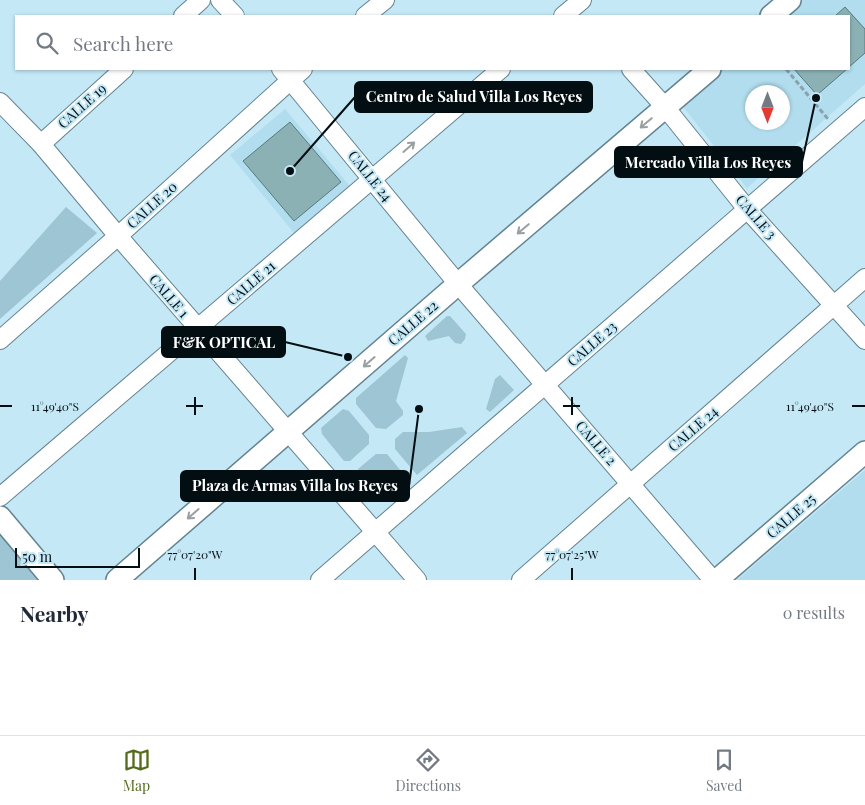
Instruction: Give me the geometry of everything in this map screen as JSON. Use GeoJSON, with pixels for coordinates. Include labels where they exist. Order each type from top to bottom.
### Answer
{"type":"FeatureCollection","features":[{"type":"Feature","properties":{"kind":"street"},"geometry":{"type":"LineString","coordinates":[[184,15],[201,0]]}},
{"type":"Feature","properties":{"kind":"street"},"geometry":{"type":"LineString","coordinates":[[220,0],[233,15]]}},
{"type":"Feature","properties":{"kind":"street"},"geometry":{"type":"LineString","coordinates":[[366,15],[385,0]]}},
{"type":"Feature","properties":{"kind":"street"},"geometry":{"type":"LineString","coordinates":[[772,15],[790,0]]}},
{"type":"Feature","properties":{"kind":"street","name":"CALLE 19"},"geometry":{"type":"LineString","coordinates":[[40,144],[123,70]]}},
{"type":"Feature","properties":{"kind":"street","name":"CALLE 21"},"geometry":{"type":"LineString","coordinates":[[0,497],[500,70]]}},
{"type":"Feature","properties":{"kind":"street","name":"CALLE 3"},"geometry":{"type":"LineString","coordinates":[[632,70],[665,107],[747,209],[865,340]]}},
{"type":"Feature","properties":{"kind":"street","name":"CALLE 22"},"geometry":{"type":"LineString","coordinates":[[117,580],[458,284],[709,70]]}},
{"type":"Feature","properties":{"kind":"street","name":"CALLE 24"},"geometry":{"type":"LineString","coordinates":[[291,72],[372,179],[458,284]]}},
{"type":"Feature","properties":{"kind":"street","name":"CALLE 20"},"geometry":{"type":"LineString","coordinates":[[0,340],[118,236],[291,72]]}},
{"type":"Feature","properties":{"kind":"street","name":"CALLE 1"},"geometry":{"type":"LineString","coordinates":[[1,105],[40,144],[417,580]]}},
{"type":"Feature","properties":{"kind":"street","name":"CALLE 23"},"geometry":{"type":"LineString","coordinates":[[320,580],[865,107]]}},
{"type":"Feature","properties":{"kind":"street","name":"CALLE 24"},"geometry":{"type":"LineString","coordinates":[[520,580],[865,278]]}},
{"type":"Feature","properties":{"kind":"street","name":"CALLE 2"},"geometry":{"type":"LineString","coordinates":[[458,284],[713,580]]}},
{"type":"Feature","properties":{"kind":"street","name":"CALLE 25"},"geometry":{"type":"LineString","coordinates":[[718,580],[865,452]]}},
{"type":"Feature","properties":{"kind":"street"},"geometry":{"type":"LineString","coordinates":[[0,517],[53,580]]}},
{"type":"Feature","properties":{"kind":"path"},"geometry":{"type":"LineString","coordinates":[[787,70],[838,130]]}},
{"type":"Feature","properties":{"kind":"shaded area"},"geometry":{"type":"Polygon","coordinates":[[[803,0],[865,0],[865,84],[747,188],[681,104],[722,70],[850,70],[850,15],[785,15],[803,0]]]}},
{"type":"Feature","properties":{"kind":"shaded area"},"geometry":{"type":"Polygon","coordinates":[[[285,109],[350,186],[294,233],[230,155],[285,109]]]}},
{"type":"Feature","properties":{"kind":"shaded area"},"geometry":{"type":"Polygon","coordinates":[[[66,207],[97,233],[0,319],[0,281],[66,207]]]}},
{"type":"Feature","properties":{"kind":"shaded area"},"geometry":{"type":"Polygon","coordinates":[[[447,316],[450,316],[466,334],[465,339],[461,344],[455,343],[449,336],[428,341],[425,336],[447,316]]]}},
{"type":"Feature","properties":{"kind":"shaded area"},"geometry":{"type":"Polygon","coordinates":[[[405,355],[408,358],[396,401],[403,411],[403,415],[386,429],[376,428],[356,404],[356,398],[405,355]]]}},
{"type":"Feature","properties":{"kind":"shaded area"},"geometry":{"type":"Polygon","coordinates":[[[500,375],[514,390],[490,412],[486,409],[495,379],[500,375]]]}},
{"type":"Feature","properties":{"kind":"shaded area"},"geometry":{"type":"Polygon","coordinates":[[[343,409],[349,411],[369,435],[369,444],[350,461],[344,461],[322,434],[321,428],[343,409]]]}},
{"type":"Feature","properties":{"kind":"shaded area"},"geometry":{"type":"Polygon","coordinates":[[[462,427],[467,433],[417,475],[395,449],[395,439],[403,432],[429,432],[462,427]]]}},
{"type":"Feature","properties":{"kind":"shaded area"},"geometry":{"type":"Polygon","coordinates":[[[376,454],[387,454],[411,483],[387,502],[381,502],[359,476],[358,469],[376,454]]]}},
{"type":"Feature","properties":{"kind":"shaded area"},"geometry":{"type":"Polygon","coordinates":[[[865,470],[865,580],[737,580],[865,470]]]}},
{"type":"Feature","properties":{"kind":"shaded area"},"geometry":{"type":"Polygon","coordinates":[[[0,534],[42,580],[0,580],[0,534]]]}},
{"type":"Feature","properties":{"kind":"building"},"geometry":{"type":"Polygon","coordinates":[[[845,7],[865,29],[865,53],[850,66],[850,15],[836,15],[845,7]]]}},
{"type":"Feature","properties":{"kind":"building"},"geometry":{"type":"Polygon","coordinates":[[[795,70],[846,70],[817,95],[795,70]]]}},
{"type":"Feature","properties":{"kind":"building"},"geometry":{"type":"Polygon","coordinates":[[[290,122],[341,182],[294,221],[243,161],[290,122]]]}},
{"type":"Feature","properties":{"kind":"place","name":"Mercado Villa Los Reyes"},"geometry":{"type":"Point","coordinates":[816,98]}},
{"type":"Feature","properties":{"kind":"place","name":"Centro de Salud Villa Los Reyes"},"geometry":{"type":"Point","coordinates":[290,171]}},
{"type":"Feature","properties":{"kind":"place","name":"F&K OPTICAL"},"geometry":{"type":"Point","coordinates":[348,357]}},
{"type":"Feature","properties":{"kind":"place","name":"Plaza de Armas Villa los Reyes"},"geometry":{"type":"Point","coordinates":[419,409]}}]}
